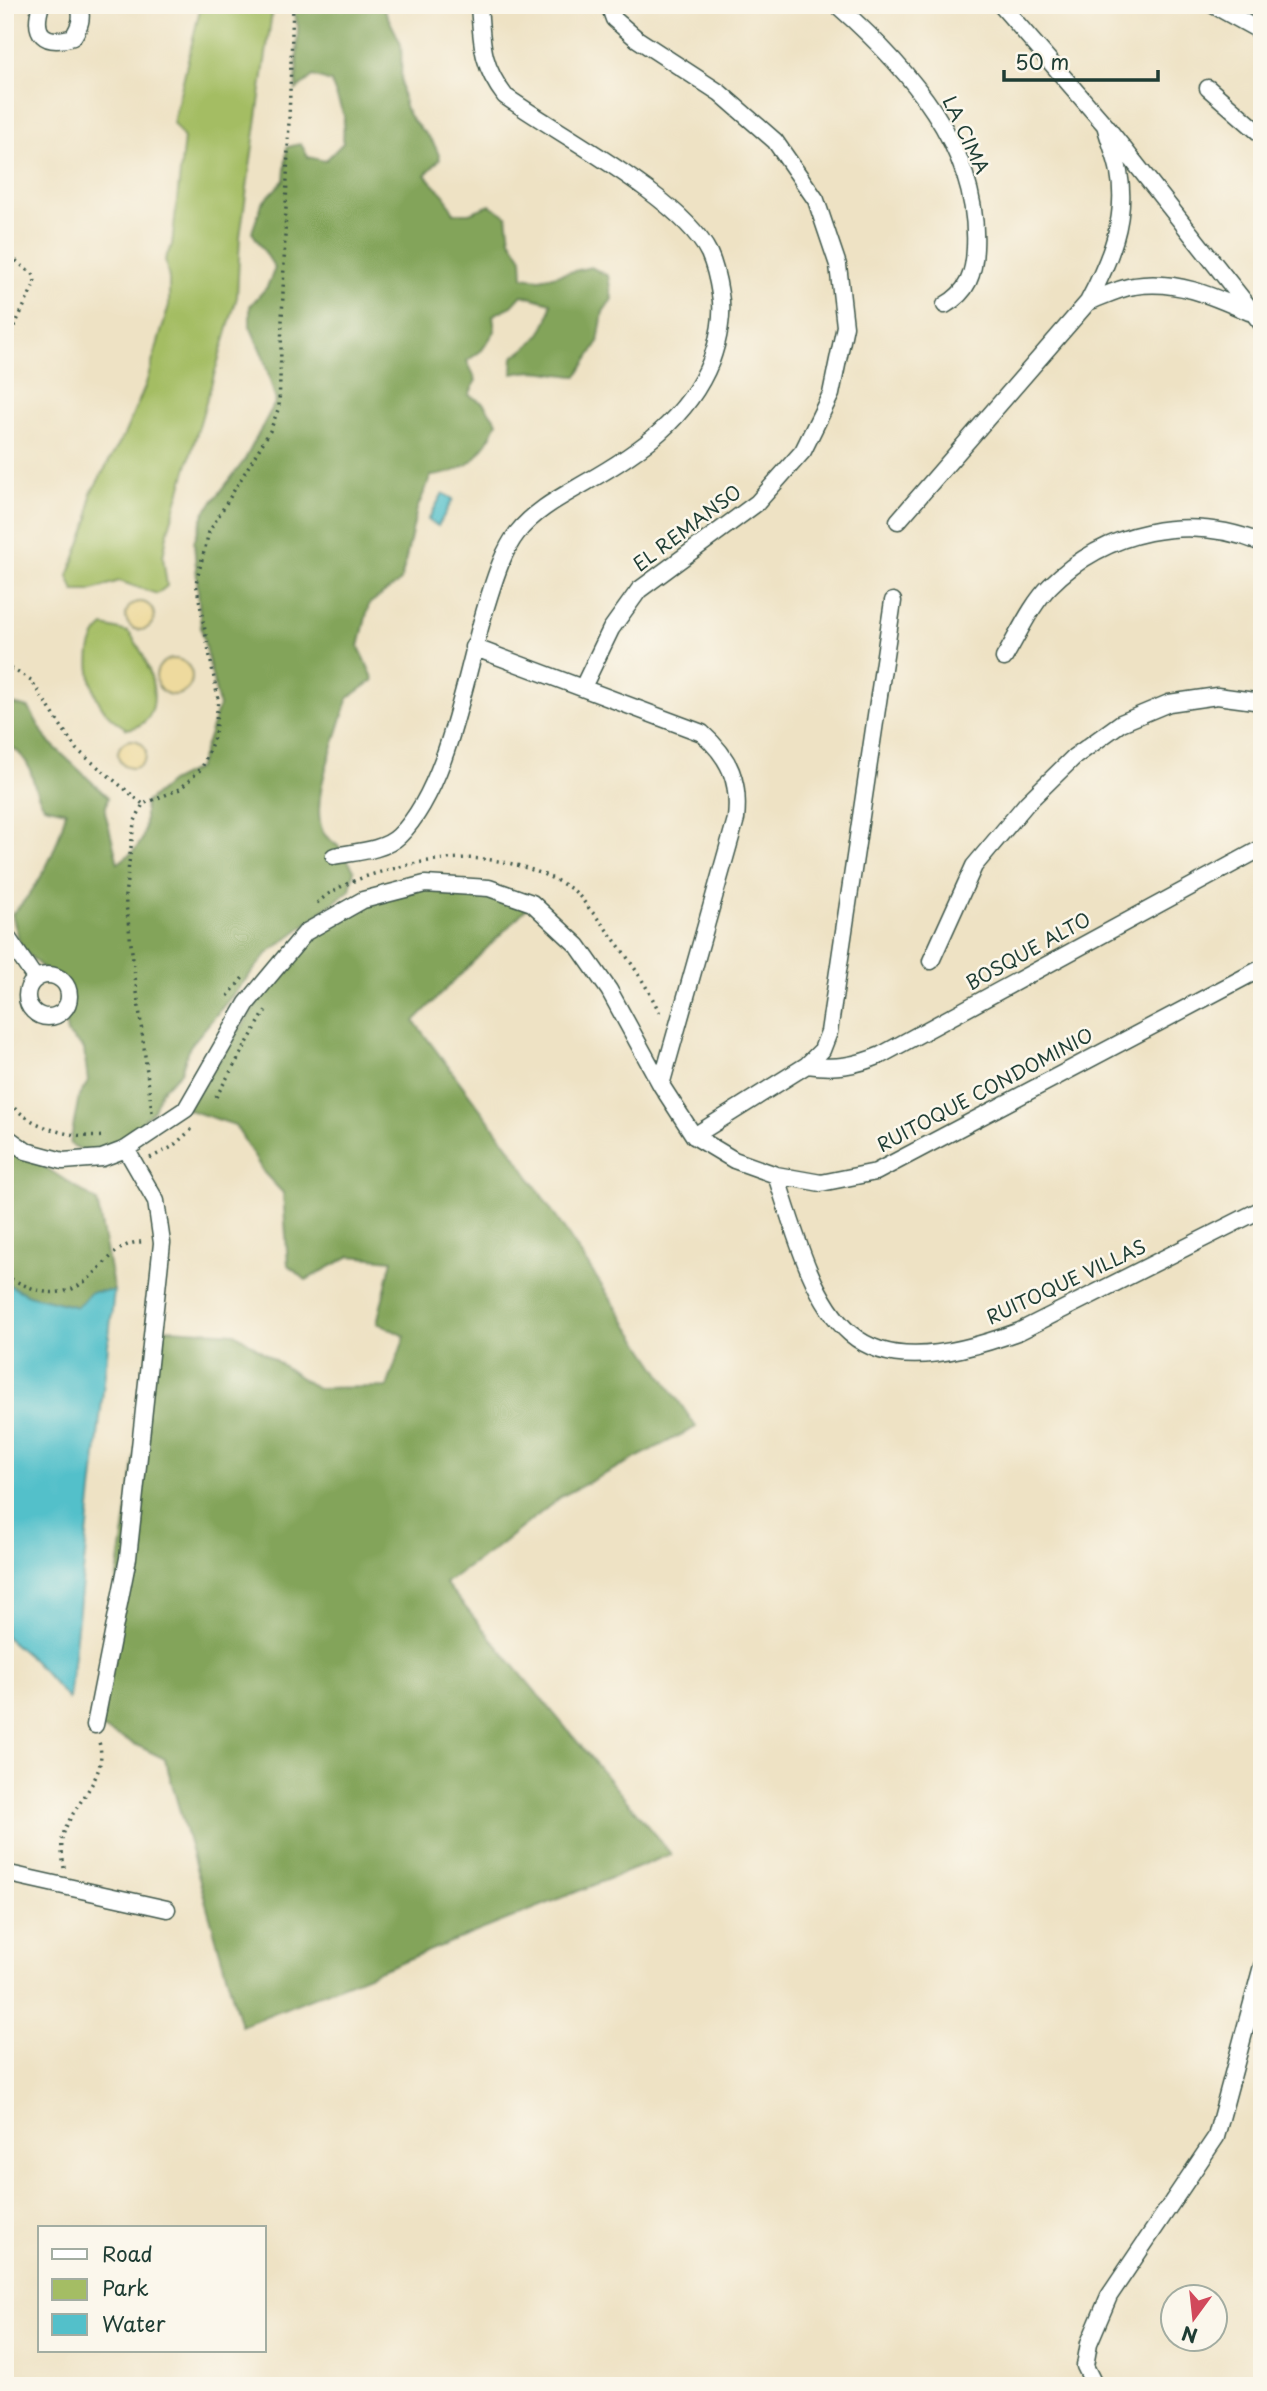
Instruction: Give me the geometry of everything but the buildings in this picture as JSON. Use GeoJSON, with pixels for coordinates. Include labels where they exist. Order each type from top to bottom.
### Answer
{"type":"FeatureCollection","features":[{"type":"Feature","properties":{"kind":"street"},"geometry":{"type":"LineString","coordinates":[[41,5],[37,24],[39,32],[52,41],[73,37],[81,22],[79,5]]}},
{"type":"Feature","properties":{"kind":"street"},"geometry":{"type":"LineString","coordinates":[[334,856],[373,849],[397,837],[416,814],[435,778],[449,741],[473,647],[497,571],[517,533],[547,504],[634,454],[673,422],[701,387],[718,344],[721,296],[709,252],[676,211],[505,96],[491,77],[483,55],[480,5]]}},
{"type":"Feature","properties":{"kind":"street","name":"EL REMANSO"},"geometry":{"type":"LineString","coordinates":[[583,687],[611,629],[639,590],[757,503],[803,451],[831,394],[845,326],[838,265],[816,200],[775,141],[720,93],[637,39],[614,19],[609,5]]}},
{"type":"Feature","properties":{"kind":"street","name":"LA CIMA"},"geometry":{"type":"LineString","coordinates":[[837,5],[886,49],[920,89],[957,156],[976,222],[975,252],[970,279],[962,296],[945,305]]}},
{"type":"Feature","properties":{"kind":"street"},"geometry":{"type":"LineString","coordinates":[[1001,5],[1105,125],[1257,319]]}},
{"type":"Feature","properties":{"kind":"street"},"geometry":{"type":"LineString","coordinates":[[1213,5],[1262,32]]}},
{"type":"Feature","properties":{"kind":"street"},"geometry":{"type":"LineString","coordinates":[[1208,88],[1262,135]]}},
{"type":"Feature","properties":{"kind":"street"},"geometry":{"type":"LineString","coordinates":[[898,521],[1088,302],[1110,261],[1120,216],[1119,173],[1105,125]]}},
{"type":"Feature","properties":{"kind":"street"},"geometry":{"type":"LineString","coordinates":[[1088,302],[1134,286],[1173,286],[1209,295],[1257,319]]}},
{"type":"Feature","properties":{"kind":"street"},"geometry":{"type":"LineString","coordinates":[[1003,658],[1048,588],[1088,553],[1134,533],[1189,527],[1243,535],[1262,543]]}},
{"type":"Feature","properties":{"kind":"street"},"geometry":{"type":"LineString","coordinates":[[694,1136],[807,1065],[822,1049],[829,1032],[893,601]]}},
{"type":"Feature","properties":{"kind":"street"},"geometry":{"type":"LineString","coordinates":[[473,647],[702,733],[721,749],[733,770],[738,794],[736,819],[661,1085]]}},
{"type":"Feature","properties":{"kind":"street"},"geometry":{"type":"LineString","coordinates":[[931,961],[974,866],[1027,803],[1074,757],[1121,723],[1169,703],[1217,696],[1262,702]]}},
{"type":"Feature","properties":{"kind":"street","name":"BOSQUE ALTO"},"geometry":{"type":"LineString","coordinates":[[807,1065],[832,1068],[857,1065],[881,1055],[1262,848]]}},
{"type":"Feature","properties":{"kind":"street","name":"RUITOQUE CONDOMINIO"},"geometry":{"type":"LineString","coordinates":[[5,1136],[26,1151],[63,1161],[102,1158],[126,1149],[186,1109],[247,1003],[306,932],[363,900],[425,884],[489,888],[532,903],[586,957],[609,990],[661,1085],[694,1136],[734,1160],[776,1175],[821,1183],[876,1172],[1262,968]]}},
{"type":"Feature","properties":{"kind":"street"},"geometry":{"type":"LineString","coordinates":[[5,934],[35,978]]}},
{"type":"Feature","properties":{"kind":"street"},"geometry":{"type":"LineString","coordinates":[[95,1725],[128,1558],[162,1243],[156,1200],[126,1149]]}},
{"type":"Feature","properties":{"kind":"street","name":"RUITOQUE VILLAS"},"geometry":{"type":"LineString","coordinates":[[776,1175],[795,1238],[822,1301],[847,1333],[870,1349],[894,1355],[958,1348],[993,1341],[1020,1331],[1262,1209]]}},
{"type":"Feature","properties":{"kind":"street"},"geometry":{"type":"LineString","coordinates":[[5,1872],[167,1909]]}},
{"type":"Feature","properties":{"kind":"street"},"geometry":{"type":"LineString","coordinates":[[1095,2386],[1085,2366],[1096,2322],[1109,2296],[1216,2137],[1262,1966]]}},
{"type":"Feature","properties":{"kind":"path"},"geometry":{"type":"LineString","coordinates":[[152,1114],[125,896],[134,823],[143,804],[180,789],[202,768],[215,735],[218,699],[196,583],[209,532],[271,431],[278,407],[293,5]]}},
{"type":"Feature","properties":{"kind":"path"},"geometry":{"type":"LineString","coordinates":[[5,252],[34,275],[36,283],[5,346]]}},
{"type":"Feature","properties":{"kind":"path"},"geometry":{"type":"LineString","coordinates":[[5,665],[31,680],[75,749],[143,804]]}},
{"type":"Feature","properties":{"kind":"path"},"geometry":{"type":"LineString","coordinates":[[311,909],[330,891],[381,872],[436,858],[479,856],[516,864],[574,891],[646,984],[674,1045]]}},
{"type":"Feature","properties":{"kind":"path"},"geometry":{"type":"LineString","coordinates":[[227,998],[249,970]]}},
{"type":"Feature","properties":{"kind":"path"},"geometry":{"type":"LineString","coordinates":[[211,1104],[270,1004]]}},
{"type":"Feature","properties":{"kind":"path"},"geometry":{"type":"LineString","coordinates":[[5,1098],[17,1114],[49,1128],[84,1138],[112,1135]]}},
{"type":"Feature","properties":{"kind":"path"},"geometry":{"type":"LineString","coordinates":[[142,1119],[162,1105]]}},
{"type":"Feature","properties":{"kind":"path"},"geometry":{"type":"LineString","coordinates":[[136,1166],[172,1147],[197,1124]]}},
{"type":"Feature","properties":{"kind":"path"},"geometry":{"type":"LineString","coordinates":[[5,1276],[47,1292],[65,1291],[83,1285],[120,1249],[137,1242],[162,1243]]}},
{"type":"Feature","properties":{"kind":"path"},"geometry":{"type":"LineString","coordinates":[[65,1884],[62,1840],[68,1823],[97,1775],[101,1749],[95,1725]]}},
{"type":"Feature","properties":{"kind":"green space"},"geometry":{"type":"Polygon","coordinates":[[[201,5],[273,5],[240,237],[237,297],[167,535],[163,557],[167,586],[157,594],[119,581],[90,591],[74,591],[68,576],[89,520],[91,493],[124,435],[145,387],[169,305],[169,279],[165,259],[172,245],[184,138],[173,123],[201,5]]]}},
{"type":"Feature","properties":{"kind":"green space"},"geometry":{"type":"Polygon","coordinates":[[[292,5],[383,5],[401,45],[405,107],[413,121],[434,144],[440,159],[425,175],[444,195],[454,213],[469,213],[490,205],[507,216],[510,239],[522,258],[523,277],[540,279],[591,267],[608,276],[612,299],[603,312],[598,343],[577,376],[537,371],[512,374],[513,357],[540,334],[551,303],[522,295],[512,306],[493,315],[495,331],[482,350],[467,361],[476,380],[469,395],[483,403],[497,422],[486,444],[473,460],[455,471],[431,476],[417,509],[401,581],[369,604],[359,647],[374,680],[347,699],[322,784],[319,818],[323,832],[339,847],[354,870],[350,890],[267,954],[190,1046],[181,1072],[161,1091],[154,1110],[144,1119],[136,1135],[113,1147],[85,1152],[70,1144],[79,1096],[88,1082],[84,1049],[67,1033],[58,982],[21,948],[12,914],[31,892],[46,867],[58,840],[66,811],[44,806],[28,765],[16,750],[5,742],[5,702],[29,708],[47,740],[108,797],[105,812],[118,863],[134,850],[142,838],[145,803],[170,782],[198,768],[219,706],[201,628],[194,542],[204,513],[244,461],[276,401],[263,356],[250,326],[250,306],[267,287],[275,268],[252,232],[262,203],[284,180],[287,147],[301,144],[308,157],[325,161],[343,143],[344,116],[331,82],[313,76],[296,90],[298,26],[292,5]]]}},
{"type":"Feature","properties":{"kind":"green space"},"geometry":{"type":"Polygon","coordinates":[[[104,626],[128,632],[143,656],[153,687],[154,702],[150,715],[141,724],[127,729],[105,711],[91,680],[92,644],[104,626]]]}},
{"type":"Feature","properties":{"kind":"green space"},"geometry":{"type":"Polygon","coordinates":[[[425,884],[532,903],[414,1021],[514,1154],[696,1427],[562,1496],[496,1548],[445,1583],[671,1854],[241,2026],[165,1759],[95,1725],[154,1328],[235,1333],[316,1388],[387,1387],[405,1336],[377,1323],[392,1260],[350,1256],[306,1280],[288,1265],[283,1193],[264,1173],[235,1125],[186,1109],[306,932],[363,900],[425,884]]]}},
{"type":"Feature","properties":{"kind":"green space"},"geometry":{"type":"Polygon","coordinates":[[[5,1141],[97,1201],[114,1291],[91,1292],[78,1307],[28,1295],[5,1283],[5,1141]]]}},
{"type":"Feature","properties":{"kind":"sand"},"geometry":{"type":"Polygon","coordinates":[[[140,602],[150,606],[154,616],[150,626],[140,630],[130,626],[126,616],[130,606],[140,602]]]}},
{"type":"Feature","properties":{"kind":"sand"},"geometry":{"type":"Polygon","coordinates":[[[174,659],[187,664],[192,677],[187,690],[174,695],[161,690],[156,677],[161,664],[174,659]]]}},
{"type":"Feature","properties":{"kind":"sand"},"geometry":{"type":"Polygon","coordinates":[[[132,740],[142,744],[146,754],[142,764],[132,768],[122,764],[118,754],[122,744],[132,740]]]}},
{"type":"Feature","properties":{"kind":"water"},"geometry":{"type":"Polygon","coordinates":[[[443,493],[453,499],[438,526],[428,520],[443,493]]]}},
{"type":"Feature","properties":{"kind":"water"},"geometry":{"type":"Polygon","coordinates":[[[5,1283],[28,1295],[77,1307],[91,1292],[114,1291],[69,1700],[34,1661],[5,1636],[5,1283]]]}}]}
